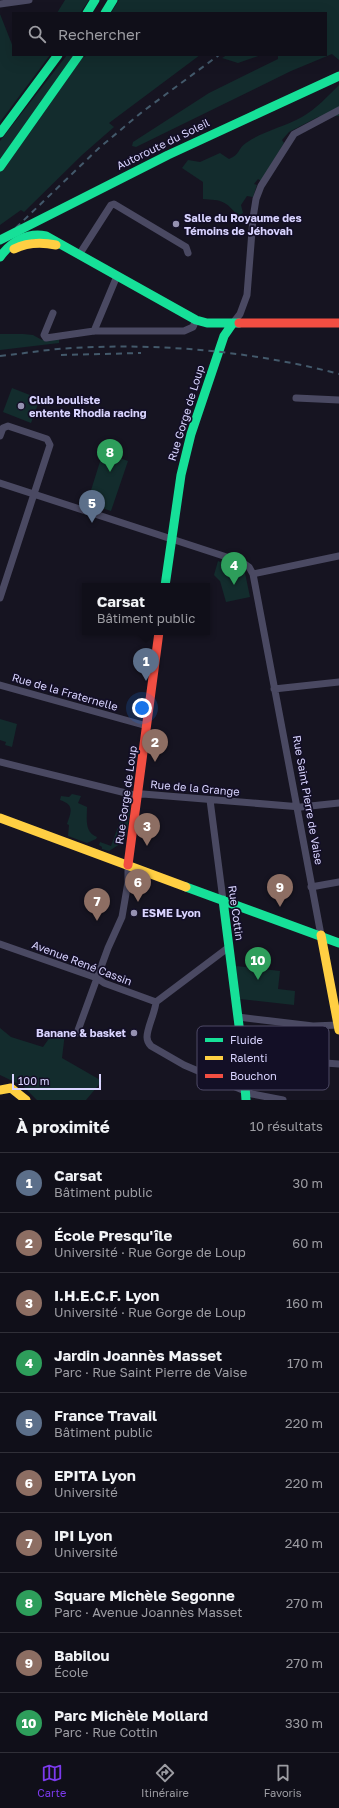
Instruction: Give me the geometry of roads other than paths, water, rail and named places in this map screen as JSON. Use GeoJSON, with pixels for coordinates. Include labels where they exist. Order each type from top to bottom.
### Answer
{"type":"FeatureCollection","features":[{"type":"Feature","properties":{"kind":"main road"},"geometry":{"type":"LineString","coordinates":[[88,12],[95,0]]}},
{"type":"Feature","properties":{"kind":"main road"},"geometry":{"type":"LineString","coordinates":[[106,12],[113,0]]}},
{"type":"Feature","properties":{"kind":"main road"},"geometry":{"type":"LineString","coordinates":[[0,133],[57,56]]}},
{"type":"Feature","properties":{"kind":"main road"},"geometry":{"type":"LineString","coordinates":[[0,167],[78,56]]}},
{"type":"Feature","properties":{"kind":"main road","name":"Autoroute du Soleil"},"geometry":{"type":"LineString","coordinates":[[0,232],[203,129],[339,68]]}},
{"type":"Feature","properties":{"kind":"main road","name":"Autoroute du Soleil"},"geometry":{"type":"LineString","coordinates":[[0,240],[72,202],[207,135],[339,76]]}},
{"type":"Feature","properties":{"kind":"main road"},"geometry":{"type":"LineString","coordinates":[[0,257],[4,250],[14,242],[25,237],[36,235],[44,236],[65,245],[76,253]]}},
{"type":"Feature","properties":{"kind":"main road"},"geometry":{"type":"LineString","coordinates":[[0,262],[19,246],[33,243],[55,244],[76,253],[196,320],[207,323],[339,323]]}},
{"type":"Feature","properties":{"kind":"main road","name":"Rue Gorge de Loup"},"geometry":{"type":"LineString","coordinates":[[165,583],[181,475],[191,434],[224,336],[233,323]]}},
{"type":"Feature","properties":{"kind":"main road","name":"Rue Gorge de Loup"},"geometry":{"type":"LineString","coordinates":[[128,865],[159,635]]}},
{"type":"Feature","properties":{"kind":"main road"},"geometry":{"type":"LineString","coordinates":[[0,818],[339,943]]}},
{"type":"Feature","properties":{"kind":"main road","name":"Rue Cottin"},"geometry":{"type":"LineString","coordinates":[[222,900],[239,1026]]}},
{"type":"Feature","properties":{"kind":"main road","name":"Rue Saint Pierre de Vaise"},"geometry":{"type":"LineString","coordinates":[[321,936],[338,1028]]}},
{"type":"Feature","properties":{"kind":"main road"},"geometry":{"type":"LineString","coordinates":[[0,1090],[7,1087],[13,1088],[26,1100]]}},
{"type":"Feature","properties":{"kind":"main road","name":"Rue Cottin"},"geometry":{"type":"LineString","coordinates":[[246,1090],[246,1100]]}},
{"type":"Feature","properties":{"kind":"street"},"geometry":{"type":"LineString","coordinates":[[0,4],[29,0]]}},
{"type":"Feature","properties":{"kind":"street"},"geometry":{"type":"LineString","coordinates":[[233,323],[240,314],[247,295],[253,218],[256,199],[262,186],[294,134],[339,110]]}},
{"type":"Feature","properties":{"kind":"street"},"geometry":{"type":"LineString","coordinates":[[76,253],[111,205],[114,204],[186,247],[188,253]]}},
{"type":"Feature","properties":{"kind":"street"},"geometry":{"type":"LineString","coordinates":[[94,331],[117,276]]}},
{"type":"Feature","properties":{"kind":"street"},"geometry":{"type":"LineString","coordinates":[[53,313],[44,335],[46,338],[86,334],[94,331],[184,331],[193,327],[196,320]]}},
{"type":"Feature","properties":{"kind":"street"},"geometry":{"type":"LineString","coordinates":[[296,398],[339,400]]}},
{"type":"Feature","properties":{"kind":"street"},"geometry":{"type":"LineString","coordinates":[[0,436],[3,428],[8,426],[47,439],[50,442],[0,598]]}},
{"type":"Feature","properties":{"kind":"street"},"geometry":{"type":"LineString","coordinates":[[0,484],[242,562],[249,567],[253,574],[339,556]]}},
{"type":"Feature","properties":{"kind":"street","name":"Rue Saint Pierre de Vaise"},"geometry":{"type":"LineString","coordinates":[[253,574],[321,936]]}},
{"type":"Feature","properties":{"kind":"street"},"geometry":{"type":"LineString","coordinates":[[274,689],[339,682]]}},
{"type":"Feature","properties":{"kind":"street","name":"Rue de la Fraternelle"},"geometry":{"type":"LineString","coordinates":[[0,685],[147,726]]}},
{"type":"Feature","properties":{"kind":"street","name":"Rue de la Grange"},"geometry":{"type":"LineString","coordinates":[[0,762],[134,795],[138,794],[297,807],[339,803]]}},
{"type":"Feature","properties":{"kind":"street","name":"Rue Cottin"},"geometry":{"type":"LineString","coordinates":[[210,800],[222,900]]}},
{"type":"Feature","properties":{"kind":"street"},"geometry":{"type":"LineString","coordinates":[[77,1033],[97,978],[122,917],[128,882],[128,865]]}},
{"type":"Feature","properties":{"kind":"street"},"geometry":{"type":"LineString","coordinates":[[312,887],[339,882]]}},
{"type":"Feature","properties":{"kind":"street","name":"Avenue René Cassin"},"geometry":{"type":"LineString","coordinates":[[0,944],[97,978],[104,983],[156,1002]]}},
{"type":"Feature","properties":{"kind":"street"},"geometry":{"type":"LineString","coordinates":[[197,1070],[167,1056],[149,1044],[147,1036],[154,1016],[156,1002],[229,947]]}},
{"type":"Feature","properties":{"kind":"street"},"geometry":{"type":"LineString","coordinates":[[238,1017],[313,1026]]}},
{"type":"Feature","properties":{"kind":"street"},"geometry":{"type":"LineString","coordinates":[[329,1063],[339,1064]]}},
{"type":"Feature","properties":{"kind":"street"},"geometry":{"type":"LineString","coordinates":[[246,1090],[252,1094],[283,1100]]}},
{"type":"Feature","properties":{"kind":"railway"},"geometry":{"type":"LineString","coordinates":[[0,243],[99,148],[142,112],[218,56]]}},
{"type":"Feature","properties":{"kind":"railway"},"geometry":{"type":"LineString","coordinates":[[0,356],[58,349],[93,347],[164,348],[199,350],[270,359],[339,374]]}},
{"type":"Feature","properties":{"kind":"railway"},"geometry":{"type":"LineString","coordinates":[[61,355],[141,353]]}},
{"type":"Feature","properties":{"kind":"place","name":"Salle du Royaume des Témoins de Jéhovah"},"geometry":{"type":"Point","coordinates":[176,224]}},
{"type":"Feature","properties":{"kind":"place","name":"Club bouliste entente Rhodia racing"},"geometry":{"type":"Point","coordinates":[21,406]}},
{"type":"Feature","properties":{"kind":"place","name":"Square Michèle Segonne"},"geometry":{"type":"Point","coordinates":[110,472]}},
{"type":"Feature","properties":{"kind":"place","name":"France Travail"},"geometry":{"type":"Point","coordinates":[92,523]}},
{"type":"Feature","properties":{"kind":"place","name":"Jardin Joannès Masset"},"geometry":{"type":"Point","coordinates":[234,585]}},
{"type":"Feature","properties":{"kind":"place","name":"Carsat"},"geometry":{"type":"Point","coordinates":[146,681]}},
{"type":"Feature","properties":{"kind":"place","name":"École Presqu'île"},"geometry":{"type":"Point","coordinates":[155,762]}},
{"type":"Feature","properties":{"kind":"place","name":"I.H.E.C.F. Lyon"},"geometry":{"type":"Point","coordinates":[147,846]}},
{"type":"Feature","properties":{"kind":"place","name":"EPITA Lyon"},"geometry":{"type":"Point","coordinates":[138,902]}},
{"type":"Feature","properties":{"kind":"place","name":"Babilou"},"geometry":{"type":"Point","coordinates":[280,907]}},
{"type":"Feature","properties":{"kind":"place","name":"ESME Lyon"},"geometry":{"type":"Point","coordinates":[134,913]}},
{"type":"Feature","properties":{"kind":"place","name":"IPI Lyon"},"geometry":{"type":"Point","coordinates":[97,921]}},
{"type":"Feature","properties":{"kind":"place","name":"Parc Michèle Mollard"},"geometry":{"type":"Point","coordinates":[258,980]}},
{"type":"Feature","properties":{"kind":"place","name":"Banane & basket"},"geometry":{"type":"Point","coordinates":[134,1033]}}]}
